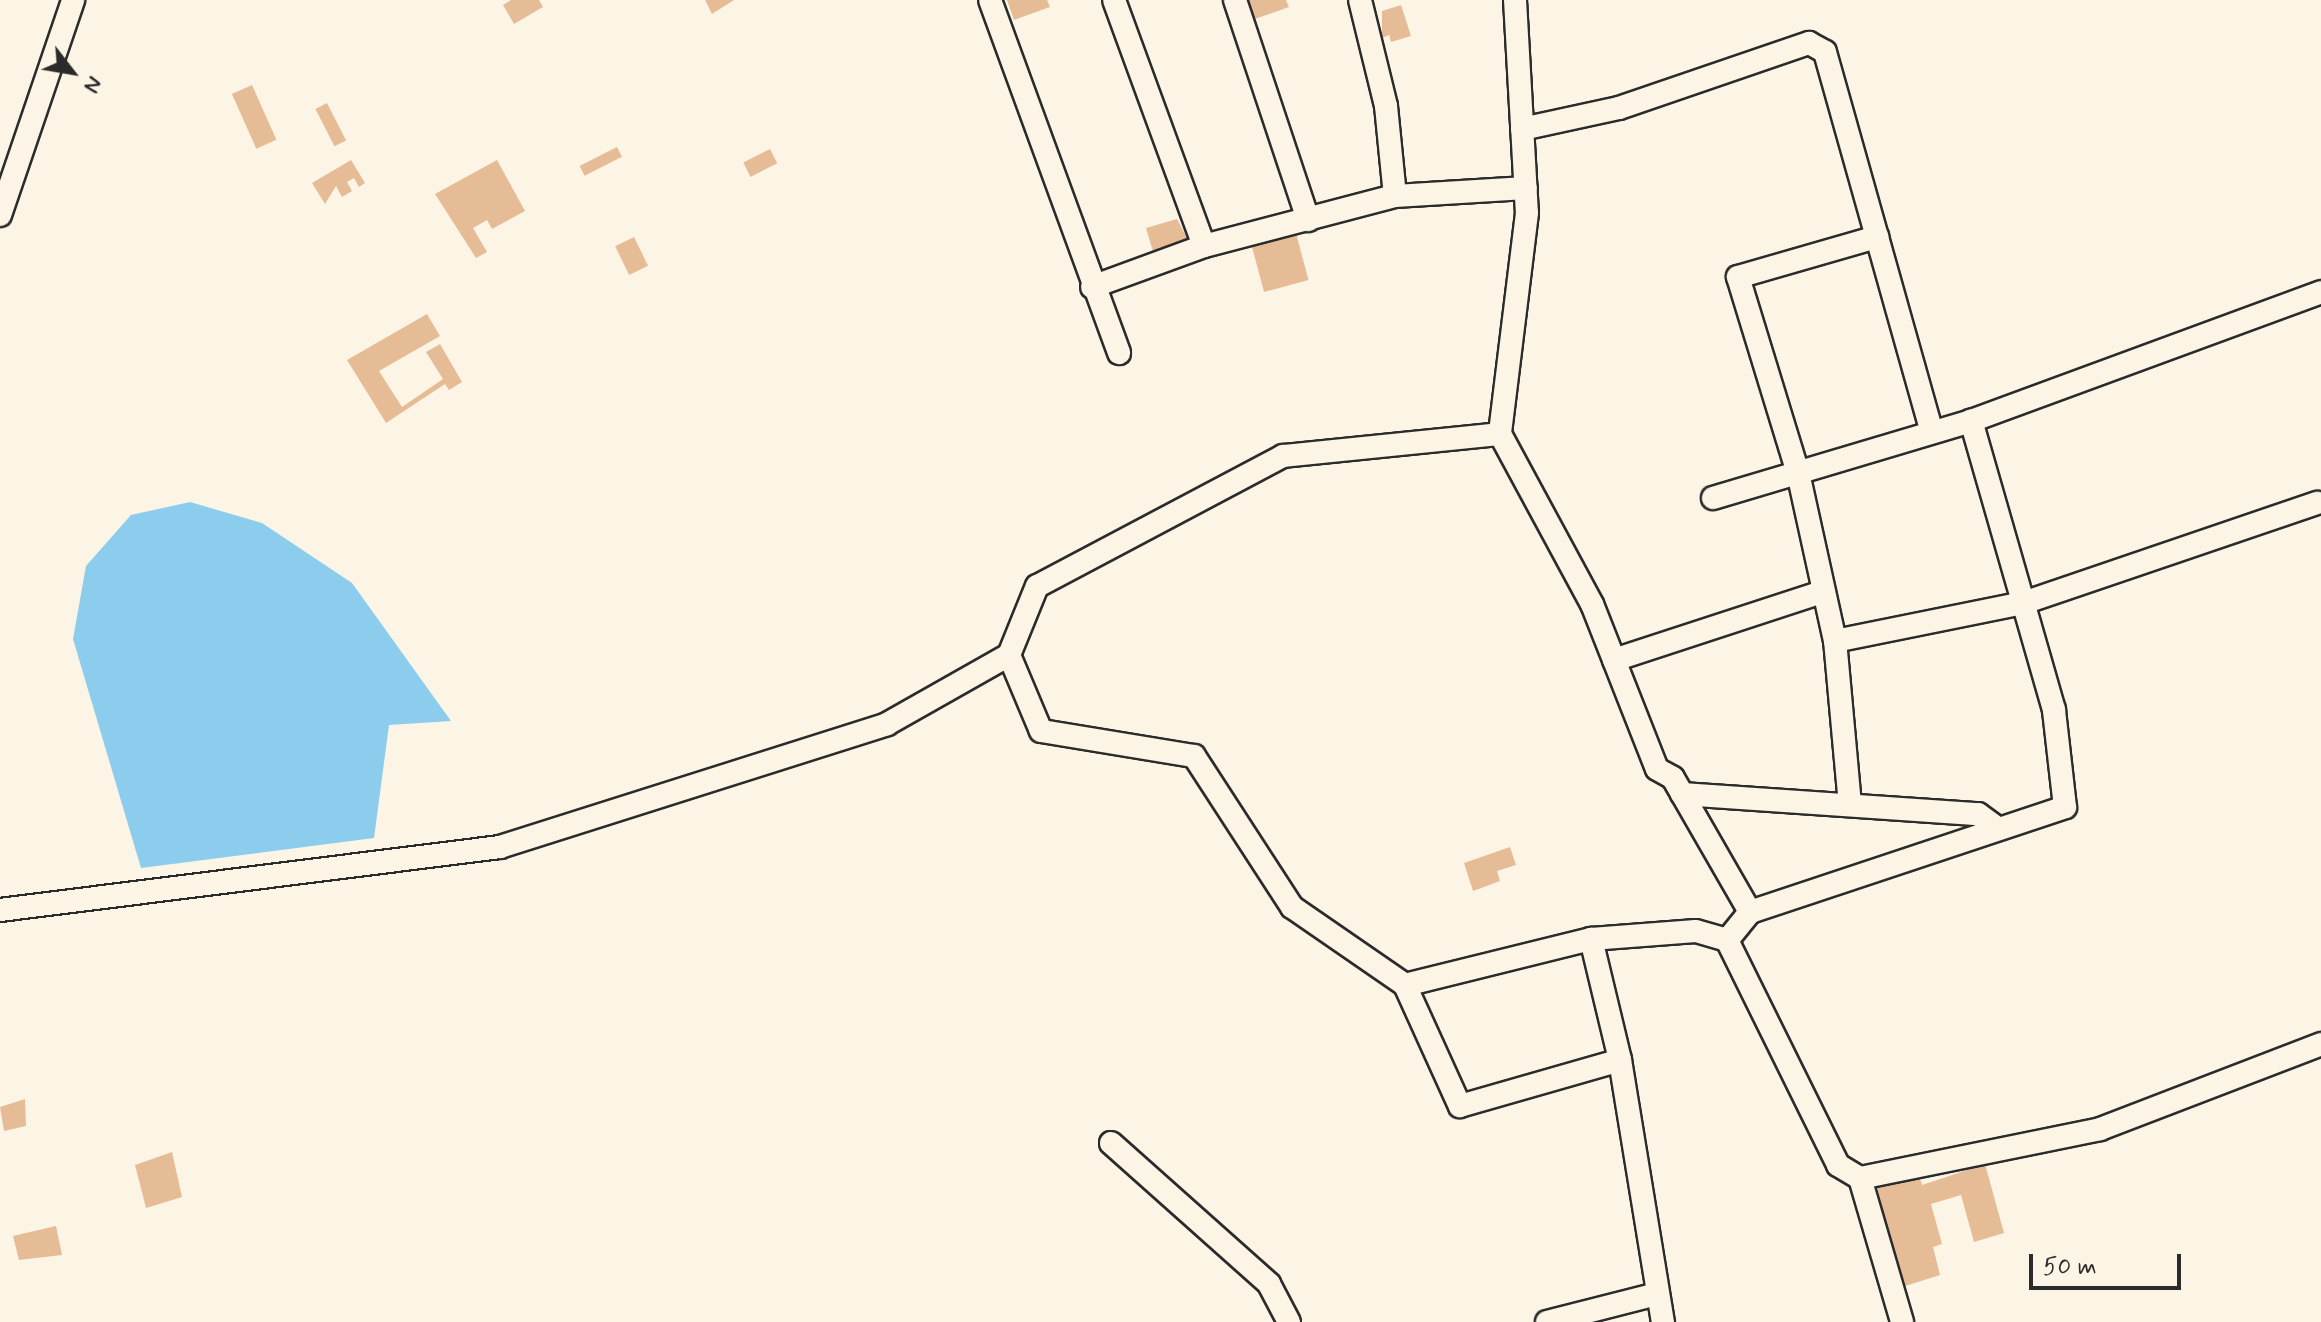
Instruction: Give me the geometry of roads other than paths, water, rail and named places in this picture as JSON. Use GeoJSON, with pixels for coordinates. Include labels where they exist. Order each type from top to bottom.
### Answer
{"type":"FeatureCollection","features":[{"type":"Feature","properties":{"kind":"street"},"geometry":{"type":"LineString","coordinates":[[0,215],[73,0]]}},
{"type":"Feature","properties":{"kind":"street"},"geometry":{"type":"LineString","coordinates":[[990,0],[1092,287],[1119,353]]}},
{"type":"Feature","properties":{"kind":"street"},"geometry":{"type":"LineString","coordinates":[[1114,0],[1204,246]]}},
{"type":"Feature","properties":{"kind":"street"},"geometry":{"type":"LineString","coordinates":[[1235,0],[1308,220]]}},
{"type":"Feature","properties":{"kind":"street"},"geometry":{"type":"LineString","coordinates":[[1360,0],[1386,106],[1395,196]]}},
{"type":"Feature","properties":{"kind":"street"},"geometry":{"type":"LineString","coordinates":[[1518,1],[1526,188],[1500,434],[1592,604],[1657,769],[1682,794],[1750,912]]}},
{"type":"Feature","properties":{"kind":"street"},"geometry":{"type":"LineString","coordinates":[[1522,129],[1619,108],[1809,43],[1825,52],[1931,429]]}},
{"type":"Feature","properties":{"kind":"street"},"geometry":{"type":"LineString","coordinates":[[1092,287],[1204,246],[1395,196],[1526,188]]}},
{"type":"Feature","properties":{"kind":"street"},"geometry":{"type":"LineString","coordinates":[[1850,805],[1835,641],[1819,593],[1798,473],[1738,277],[1877,237]]}},
{"type":"Feature","properties":{"kind":"street"},"geometry":{"type":"LineString","coordinates":[[1713,498],[1931,429],[1971,421],[2321,292]]}},
{"type":"Feature","properties":{"kind":"street"},"geometry":{"type":"LineString","coordinates":[[1727,940],[1750,912],[1980,839],[1996,827],[2065,807],[2054,710],[1971,421]]}},
{"type":"Feature","properties":{"kind":"street"},"geometry":{"type":"LineString","coordinates":[[1,903],[500,847],[887,724],[1009,655],[1037,586],[1283,456],[1500,434]]}},
{"type":"Feature","properties":{"kind":"street"},"geometry":{"type":"LineString","coordinates":[[1835,641],[2023,603],[2317,503]]}},
{"type":"Feature","properties":{"kind":"street"},"geometry":{"type":"LineString","coordinates":[[1614,660],[1819,593]]}},
{"type":"Feature","properties":{"kind":"street"},"geometry":{"type":"LineString","coordinates":[[1009,655],[1041,731],[1194,756],[1292,907],[1405,985],[1460,1106],[1620,1060]]}},
{"type":"Feature","properties":{"kind":"street"},"geometry":{"type":"LineString","coordinates":[[1682,794],[1978,814],[1996,827]]}},
{"type":"Feature","properties":{"kind":"street"},"geometry":{"type":"LineString","coordinates":[[1405,985],[1591,939],[1696,931],[1727,940],[1838,1165],[1860,1178],[2100,1129],[2321,1044]]}},
{"type":"Feature","properties":{"kind":"street"},"geometry":{"type":"LineString","coordinates":[[1591,939],[1620,1060],[1663,1322]]}},
{"type":"Feature","properties":{"kind":"street"},"geometry":{"type":"LineString","coordinates":[[1111,1143],[1269,1284],[1289,1322]]}},
{"type":"Feature","properties":{"kind":"street"},"geometry":{"type":"LineString","coordinates":[[1860,1178],[1902,1322]]}},
{"type":"Feature","properties":{"kind":"street"},"geometry":{"type":"LineString","coordinates":[[1547,1322],[1657,1294]]}},
{"type":"Feature","properties":{"kind":"water"},"geometry":{"type":"Polygon","coordinates":[[[190,502],[262,523],[352,583],[451,721],[389,725],[374,838],[141,868],[73,639],[86,566],[131,515],[190,502]]]}}]}
